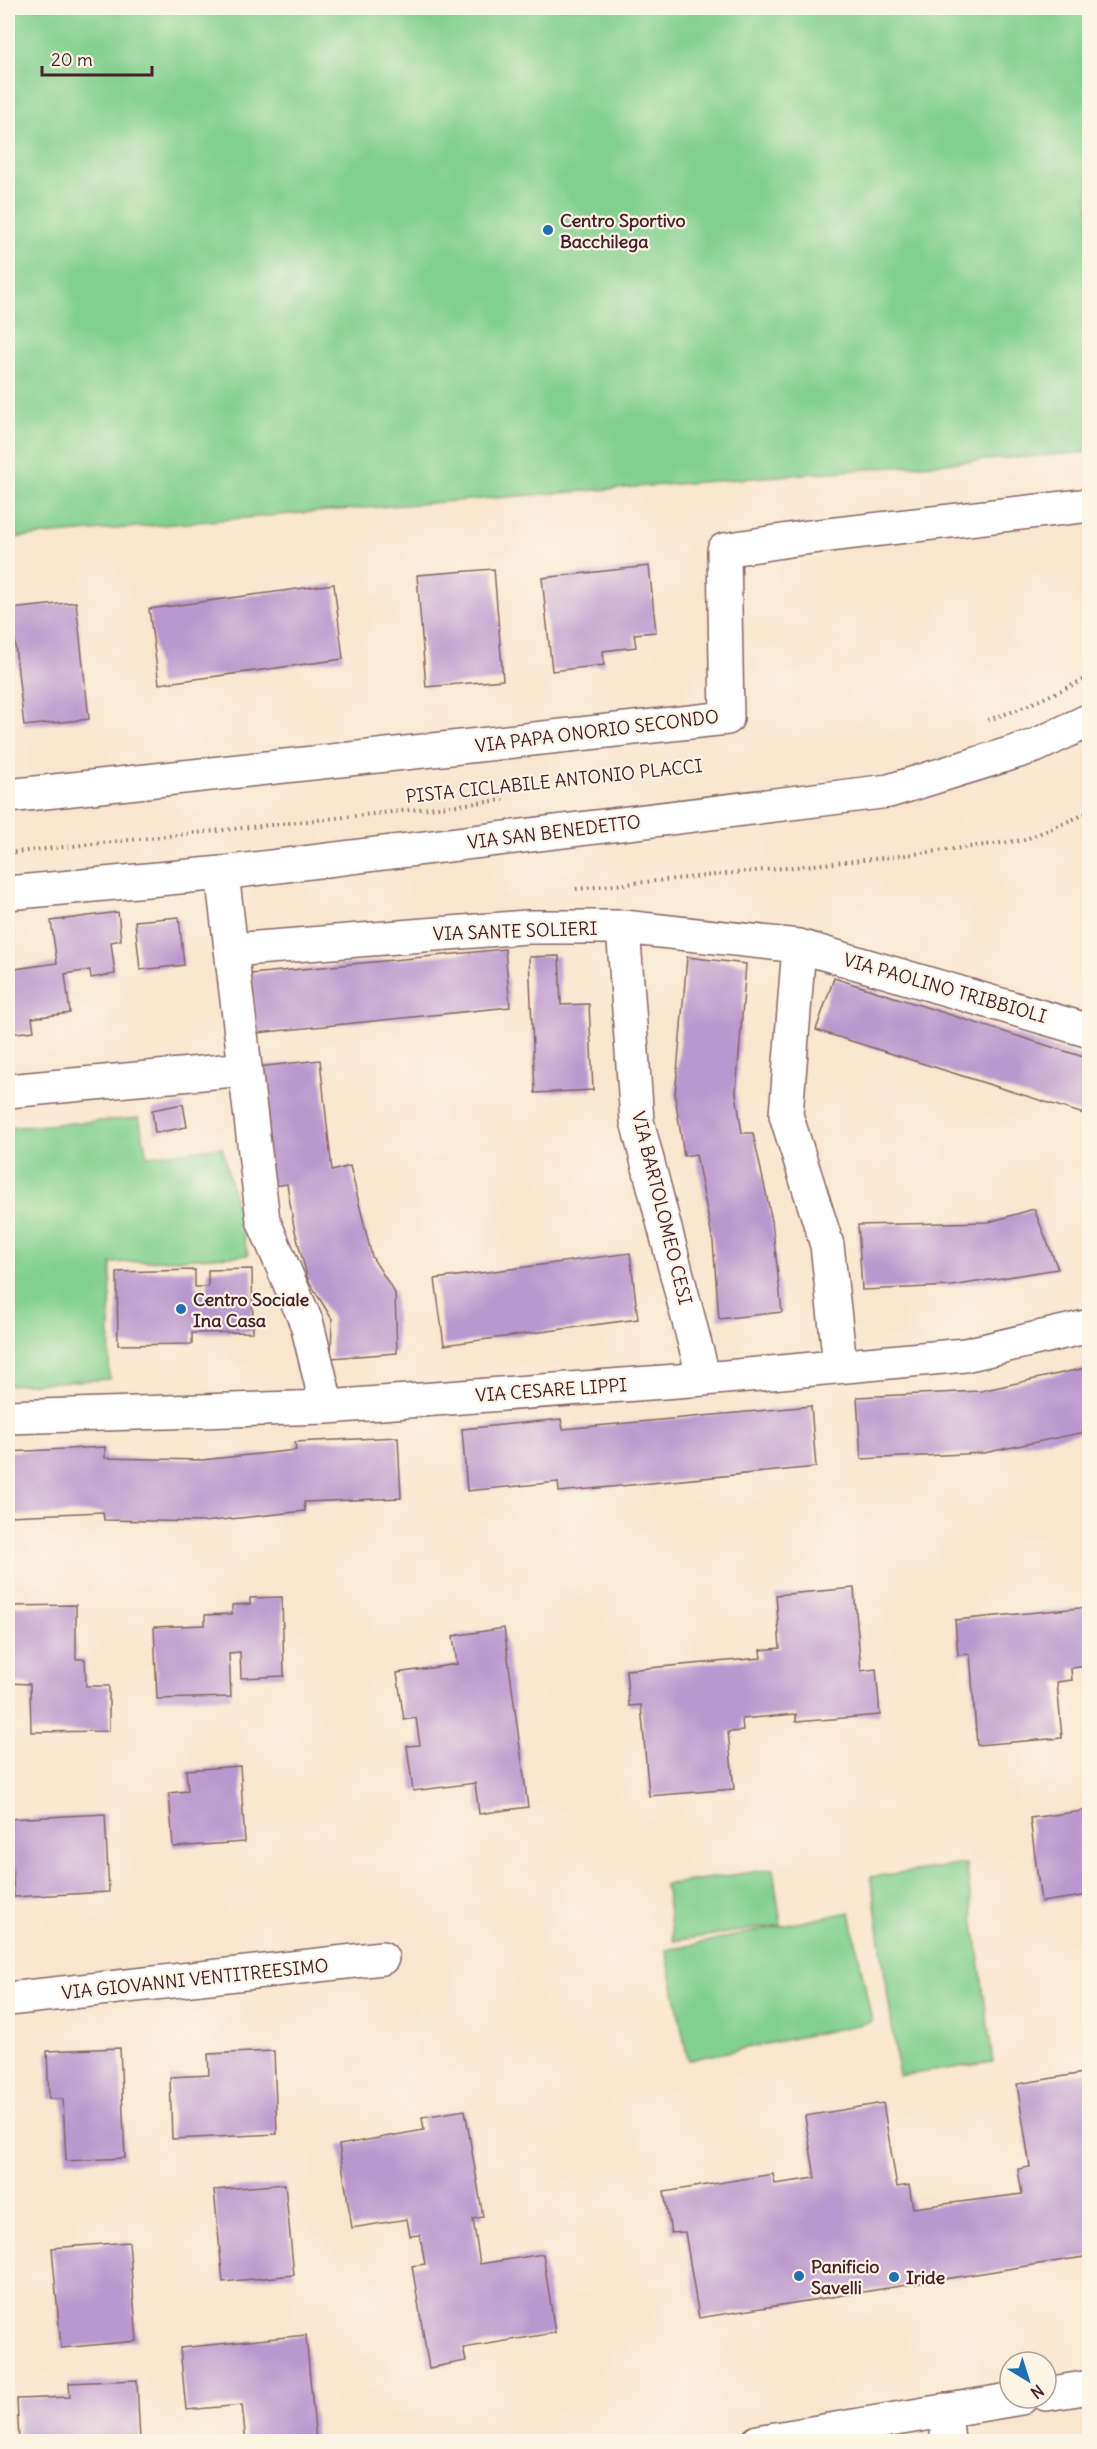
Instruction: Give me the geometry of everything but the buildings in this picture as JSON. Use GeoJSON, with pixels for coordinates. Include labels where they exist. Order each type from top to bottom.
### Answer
{"type":"FeatureCollection","features":[{"type":"Feature","properties":{"kind":"street","name":"VIA PAPA ONORIO SECONDO"},"geometry":{"type":"LineString","coordinates":[[8,796],[727,718],[724,550],[802,538],[1089,505]]}},
{"type":"Feature","properties":{"kind":"street","name":"VIA SAN BENEDETTO"},"geometry":{"type":"LineString","coordinates":[[8,893],[222,873],[890,791],[1035,746],[1089,720]]}},
{"type":"Feature","properties":{"kind":"street"},"geometry":{"type":"LineString","coordinates":[[222,873],[263,1220],[307,1324],[327,1407]]}},
{"type":"Feature","properties":{"kind":"street","name":"VIA SANTE SOLIERI"},"geometry":{"type":"LineString","coordinates":[[231,950],[527,927],[623,927],[799,946]]}},
{"type":"Feature","properties":{"kind":"street","name":"VIA BARTOLOMEO CESI"},"geometry":{"type":"LineString","coordinates":[[623,927],[637,1122],[704,1379]]}},
{"type":"Feature","properties":{"kind":"street"},"geometry":{"type":"LineString","coordinates":[[799,946],[786,1115],[827,1245],[840,1365]]}},
{"type":"Feature","properties":{"kind":"street","name":"VIA PAOLINO TRIBBIOLI"},"geometry":{"type":"LineString","coordinates":[[799,946],[1089,1032]]}},
{"type":"Feature","properties":{"kind":"street"},"geometry":{"type":"LineString","coordinates":[[8,1091],[245,1069]]}},
{"type":"Feature","properties":{"kind":"street","name":"VIA CESARE LIPPI"},"geometry":{"type":"LineString","coordinates":[[8,1418],[327,1407],[704,1379],[965,1355],[1089,1326]]}},
{"type":"Feature","properties":{"kind":"street","name":"VIA GIOVANNI VENTITREESIMO"},"geometry":{"type":"LineString","coordinates":[[8,1999],[382,1958]]}},
{"type":"Feature","properties":{"kind":"street"},"geometry":{"type":"LineString","coordinates":[[1058,2392],[1089,2387]]}},
{"type":"Feature","properties":{"kind":"street"},"geometry":{"type":"LineString","coordinates":[[758,2442],[947,2426],[998,2406]]}},
{"type":"Feature","properties":{"kind":"path"},"geometry":{"type":"LineString","coordinates":[[980,723],[1022,708],[1089,677]]}},
{"type":"Feature","properties":{"kind":"path","name":"PISTA CICLABILE ANTONIO PLACCI"},"geometry":{"type":"LineString","coordinates":[[8,853],[511,799]]}},
{"type":"Feature","properties":{"kind":"path"},"geometry":{"type":"LineString","coordinates":[[565,890],[883,858],[1024,840],[1089,812]]}},
{"type":"Feature","properties":{"kind":"green space","name":"Centro Sportivo Bacchilega"},"geometry":{"type":"Polygon","coordinates":[[[8,8],[1089,8],[1089,452],[8,538],[8,8]]]}},
{"type":"Feature","properties":{"kind":"green space"},"geometry":{"type":"Polygon","coordinates":[[[139,1118],[147,1156],[222,1147],[248,1255],[111,1263],[109,1379],[8,1385],[8,1128],[139,1118]]]}},
{"type":"Feature","properties":{"kind":"green space"},"geometry":{"type":"Polygon","coordinates":[[[966,1864],[993,2062],[899,2076],[871,1877],[966,1864]]]}},
{"type":"Feature","properties":{"kind":"green space"},"geometry":{"type":"Polygon","coordinates":[[[773,1869],[781,1925],[673,1941],[665,1885],[773,1869]]]}},
{"type":"Feature","properties":{"kind":"green space"},"geometry":{"type":"Polygon","coordinates":[[[850,1912],[872,2022],[688,2060],[666,1950],[850,1912]]]}},
{"type":"Feature","properties":{"kind":"place","name":"Centro Sportivo Bacchilega"},"geometry":{"type":"Point","coordinates":[548,230]}},
{"type":"Feature","properties":{"kind":"place","name":"Centro Sociale Ina Casa"},"geometry":{"type":"Point","coordinates":[181,1309]}},
{"type":"Feature","properties":{"kind":"place","name":"Panificio Savelli"},"geometry":{"type":"Point","coordinates":[799,2276]}},
{"type":"Feature","properties":{"kind":"place","name":"Iride"},"geometry":{"type":"Point","coordinates":[894,2277]}}]}
